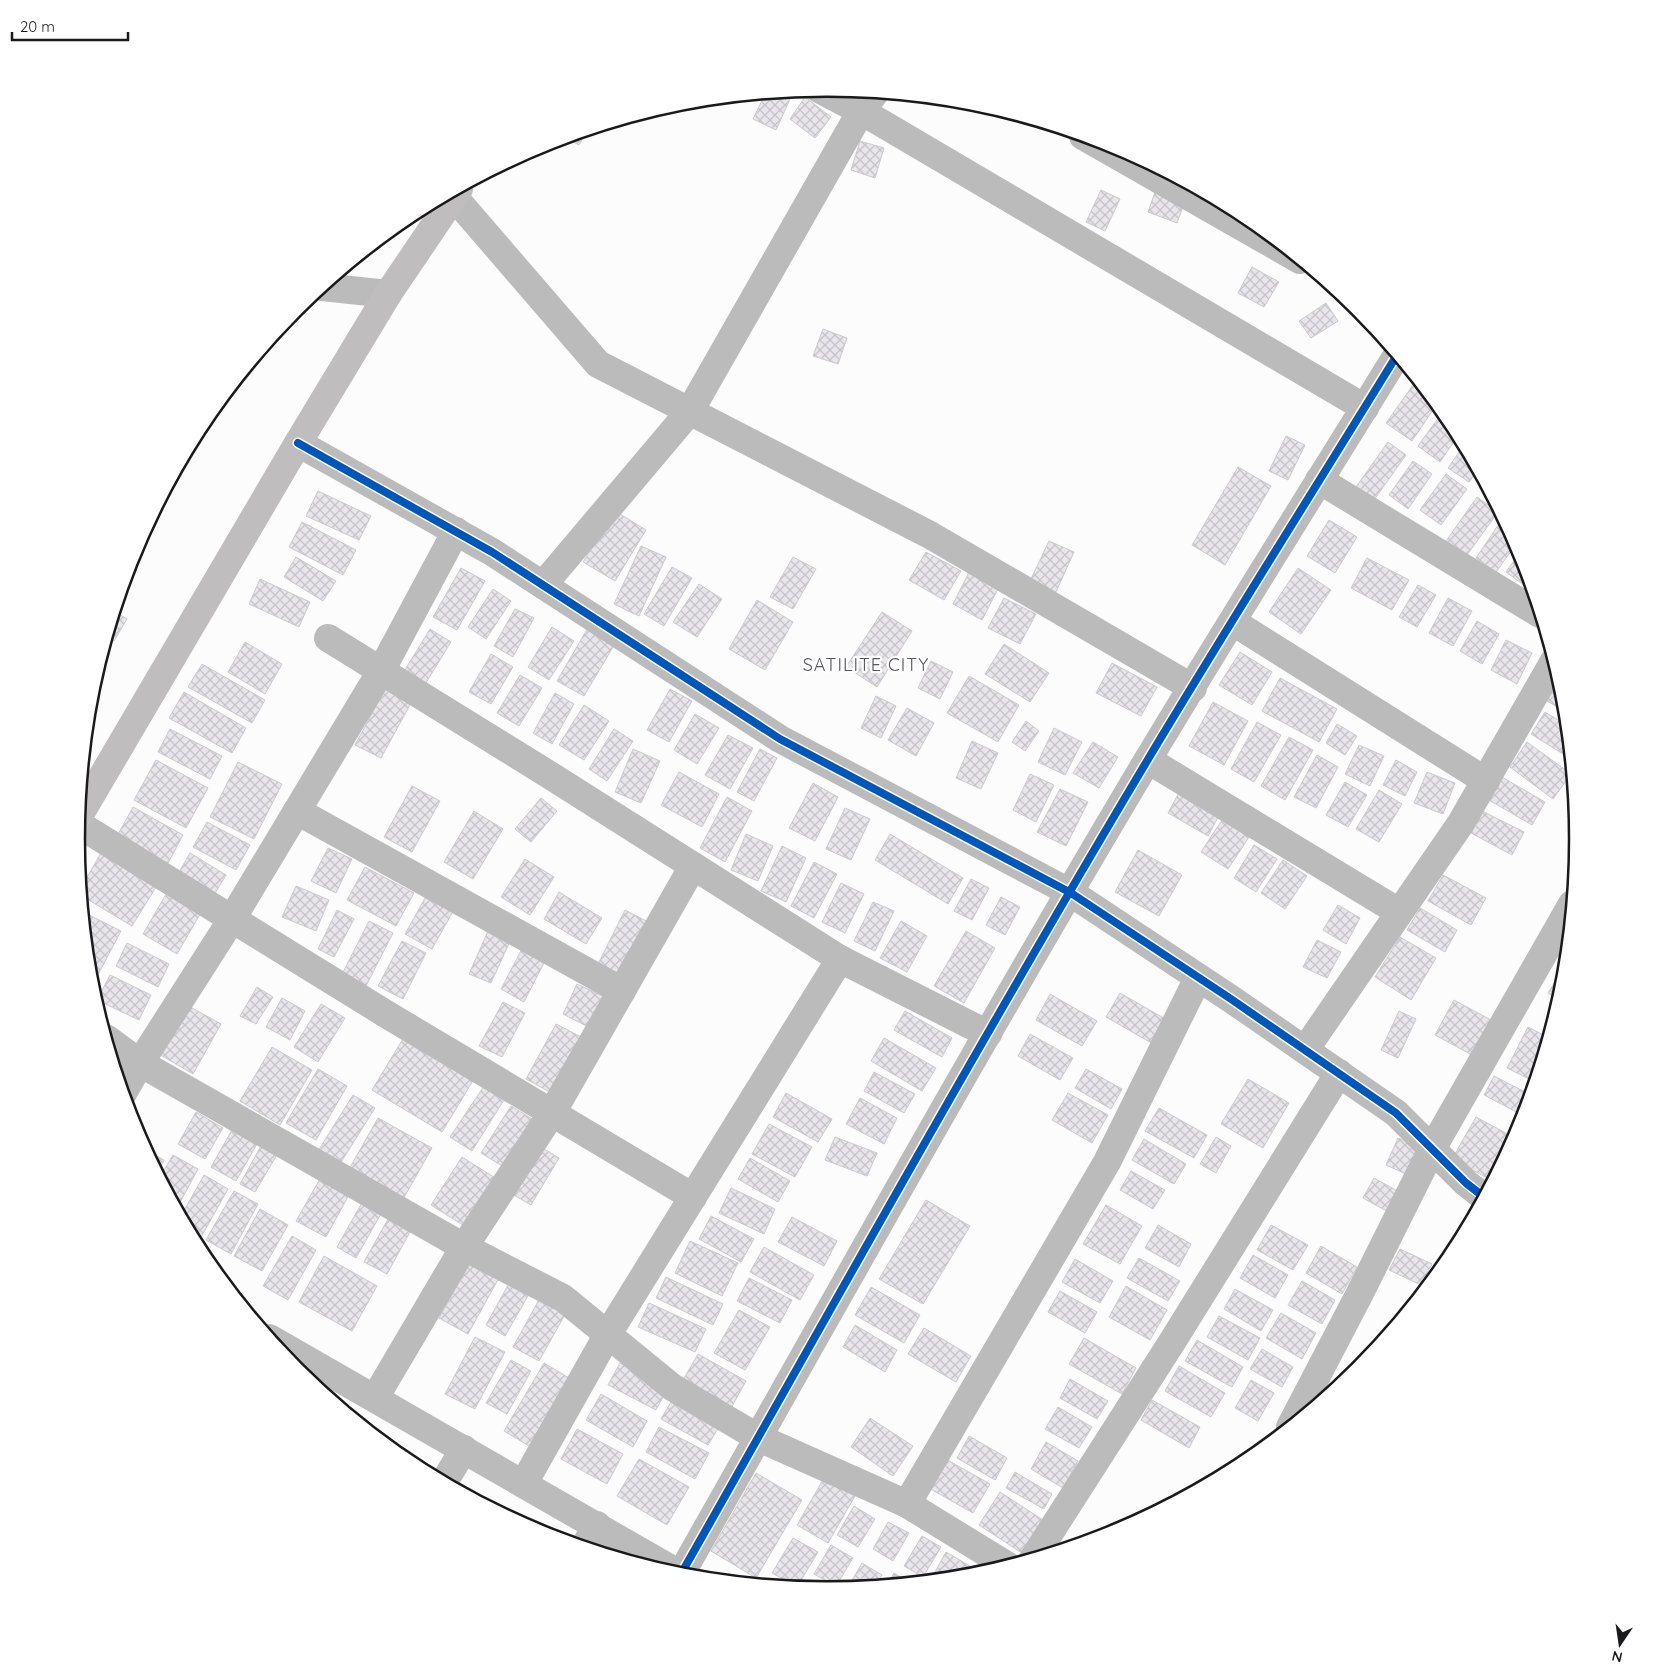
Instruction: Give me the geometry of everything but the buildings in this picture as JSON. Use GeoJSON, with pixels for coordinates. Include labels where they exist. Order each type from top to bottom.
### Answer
{"type":"FeatureCollection","features":[{"type":"Feature","properties":{"kind":"main road"},"geometry":{"type":"LineString","coordinates":[[86,803],[298,443],[388,294],[449,201]]}},
{"type":"Feature","properties":{"kind":"street"},"geometry":{"type":"LineString","coordinates":[[853,98],[868,102],[1365,408]]}},
{"type":"Feature","properties":{"kind":"street"},"geometry":{"type":"LineString","coordinates":[[543,584],[690,411],[868,102]]}},
{"type":"Feature","properties":{"kind":"street"},"geometry":{"type":"LineString","coordinates":[[1124,160],[1269,242]]}},
{"type":"Feature","properties":{"kind":"street"},"geometry":{"type":"LineString","coordinates":[[455,197],[598,364],[930,535],[1192,688]]}},
{"type":"Feature","properties":{"kind":"street"},"geometry":{"type":"LineString","coordinates":[[330,288],[388,294]]}},
{"type":"Feature","properties":{"kind":"street"},"geometry":{"type":"LineString","coordinates":[[687,1569],[931,1131],[1148,760],[1394,360]]}},
{"type":"Feature","properties":{"kind":"street"},"geometry":{"type":"LineString","coordinates":[[298,443],[492,552],[780,739],[1071,893],[1396,1113],[1466,1183],[1480,1194]]}},
{"type":"Feature","properties":{"kind":"street"},"geometry":{"type":"LineString","coordinates":[[1319,480],[1534,610]]}},
{"type":"Feature","properties":{"kind":"street"},"geometry":{"type":"LineString","coordinates":[[127,1086],[232,919],[381,670],[456,532]]}},
{"type":"Feature","properties":{"kind":"street"},"geometry":{"type":"LineString","coordinates":[[1233,622],[1486,781]]}},
{"type":"Feature","properties":{"kind":"street"},"geometry":{"type":"LineString","coordinates":[[328,638],[840,959],[988,1034]]}},
{"type":"Feature","properties":{"kind":"street"},"geometry":{"type":"LineString","coordinates":[[1305,1050],[1462,823],[1550,668]]}},
{"type":"Feature","properties":{"kind":"street"},"geometry":{"type":"LineString","coordinates":[[1148,760],[1399,912]]}},
{"type":"Feature","properties":{"kind":"street"},"geometry":{"type":"LineString","coordinates":[[297,811],[622,991]]}},
{"type":"Feature","properties":{"kind":"street"},"geometry":{"type":"LineString","coordinates":[[85,829],[386,1014],[692,1197]]}},
{"type":"Feature","properties":{"kind":"street"},"geometry":{"type":"LineString","coordinates":[[375,1398],[464,1247],[552,1113],[692,866]]}},
{"type":"Feature","properties":{"kind":"street"},"geometry":{"type":"LineString","coordinates":[[1296,1416],[1432,1149],[1566,915]]}},
{"type":"Feature","properties":{"kind":"street"},"geometry":{"type":"LineString","coordinates":[[524,1483],[608,1334],[840,959]]}},
{"type":"Feature","properties":{"kind":"street"},"geometry":{"type":"LineString","coordinates":[[907,1504],[1107,1162],[1198,978]]}},
{"type":"Feature","properties":{"kind":"street"},"geometry":{"type":"LineString","coordinates":[[114,1044],[140,1063],[464,1247],[563,1298],[672,1387],[759,1438],[907,1504],[1001,1561]]}},
{"type":"Feature","properties":{"kind":"street"},"geometry":{"type":"LineString","coordinates":[[1037,1552],[1339,1073]]}},
{"type":"Feature","properties":{"kind":"street"},"geometry":{"type":"LineString","coordinates":[[305,1367],[375,1398],[524,1483],[591,1536],[644,1559]]}},
{"type":"Feature","properties":{"kind":"street"},"geometry":{"type":"LineString","coordinates":[[447,1477],[464,1449]]}},
{"type":"Feature","properties":{"kind":"cycle path"},"geometry":{"type":"LineString","coordinates":[[684,1568],[1087,862],[1209,659],[1394,360]]}},
{"type":"Feature","properties":{"kind":"cycle path"},"geometry":{"type":"LineString","coordinates":[[298,443],[492,552],[780,739],[1071,893],[1231,999],[1396,1113],[1466,1183],[1480,1194]]}},
{"type":"Feature","properties":{"kind":"district","name":"SATILITE CITY"},"geometry":{"type":"Point","coordinates":[866,664]}}]}
